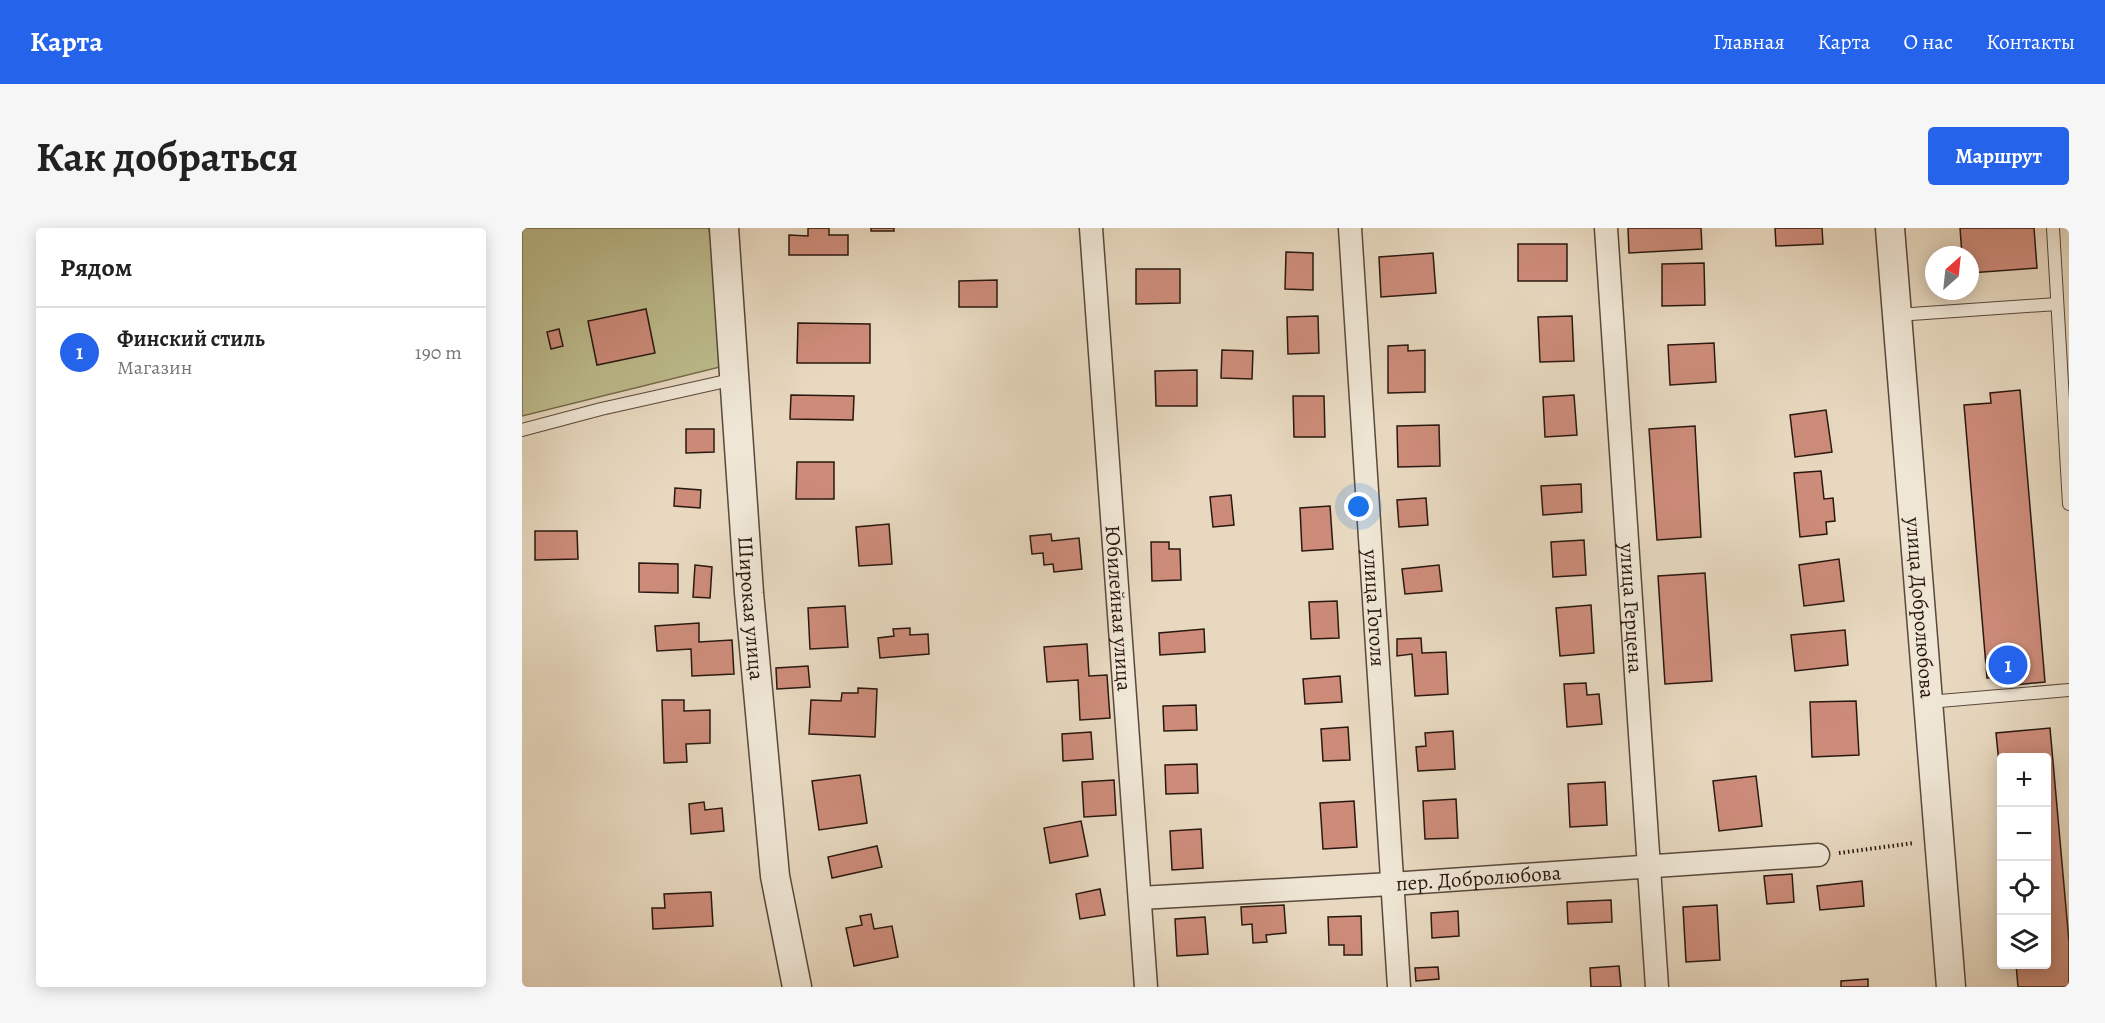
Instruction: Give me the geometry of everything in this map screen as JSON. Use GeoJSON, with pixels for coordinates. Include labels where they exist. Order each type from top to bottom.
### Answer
{"type":"FeatureCollection","features":[{"type":"Feature","properties":{"kind":"street","name":"Широкая улица"},"geometry":{"type":"LineString","coordinates":[[724,228],[749,593],[775,876],[797,987]]}},
{"type":"Feature","properties":{"kind":"street","name":"Юбилейная улица"},"geometry":{"type":"LineString","coordinates":[[1091,228],[1146,987]]}},
{"type":"Feature","properties":{"kind":"street","name":"улица Гоголя"},"geometry":{"type":"LineString","coordinates":[[1350,228],[1399,987]]}},
{"type":"Feature","properties":{"kind":"street","name":"улица Герцена"},"geometry":{"type":"LineString","coordinates":[[1606,228],[1657,987]]}},
{"type":"Feature","properties":{"kind":"street","name":"улица Добролюбова"},"geometry":{"type":"LineString","coordinates":[[1890,228],[1951,987]]}},
{"type":"Feature","properties":{"kind":"street","name":"пер. Добролюбова"},"geometry":{"type":"LineString","coordinates":[[1140,898],[1391,884],[1818,855]]}},
{"type":"Feature","properties":{"kind":"lane"},"geometry":{"type":"LineString","coordinates":[[2053,228],[2069,504]]}},
{"type":"Feature","properties":{"kind":"lane"},"geometry":{"type":"LineString","coordinates":[[1896,315],[2057,304]]}},
{"type":"Feature","properties":{"kind":"lane"},"geometry":{"type":"LineString","coordinates":[[522,430],[601,409],[735,379]]}},
{"type":"Feature","properties":{"kind":"lane"},"geometry":{"type":"LineString","coordinates":[[1928,702],[2069,690]]}},
{"type":"Feature","properties":{"kind":"path"},"geometry":{"type":"LineString","coordinates":[[1818,855],[1939,840]]}},
{"type":"Feature","properties":{"kind":"shaded area"},"geometry":{"type":"Polygon","coordinates":[[[522,228],[709,228],[724,366],[522,416],[522,228]]]}},
{"type":"Feature","properties":{"kind":"building"},"geometry":{"type":"Polygon","coordinates":[[[808,228],[829,228],[829,235],[848,235],[848,255],[789,255],[789,235],[808,236],[808,228]]]}},
{"type":"Feature","properties":{"kind":"building"},"geometry":{"type":"Polygon","coordinates":[[[871,228],[894,228],[894,231],[871,231],[871,228]]]}},
{"type":"Feature","properties":{"kind":"building"},"geometry":{"type":"Polygon","coordinates":[[[1628,228],[1701,228],[1702,249],[1629,253],[1628,228]]]}},
{"type":"Feature","properties":{"kind":"building"},"geometry":{"type":"Polygon","coordinates":[[[1775,228],[1822,228],[1823,244],[1776,246],[1775,228]]]}},
{"type":"Feature","properties":{"kind":"building"},"geometry":{"type":"Polygon","coordinates":[[[1960,228],[2034,228],[2037,268],[1979,272],[1979,246],[1961,246],[1960,228]]]}},
{"type":"Feature","properties":{"kind":"building"},"geometry":{"type":"Polygon","coordinates":[[[1518,244],[1567,244],[1567,281],[1518,281],[1518,244]]]}},
{"type":"Feature","properties":{"kind":"building"},"geometry":{"type":"Polygon","coordinates":[[[1286,252],[1313,253],[1313,290],[1285,289],[1286,252]]]}},
{"type":"Feature","properties":{"kind":"building"},"geometry":{"type":"Polygon","coordinates":[[[1433,253],[1436,293],[1381,297],[1379,257],[1433,253]]]}},
{"type":"Feature","properties":{"kind":"building"},"geometry":{"type":"Polygon","coordinates":[[[1704,263],[1705,305],[1662,306],[1662,264],[1704,263]]]}},
{"type":"Feature","properties":{"kind":"building"},"geometry":{"type":"Polygon","coordinates":[[[1136,269],[1180,269],[1180,303],[1136,304],[1136,269]]]}},
{"type":"Feature","properties":{"kind":"building"},"geometry":{"type":"Polygon","coordinates":[[[997,280],[997,307],[959,307],[959,281],[997,280]]]}},
{"type":"Feature","properties":{"kind":"building"},"geometry":{"type":"Polygon","coordinates":[[[646,309],[655,353],[597,365],[588,321],[646,309]]]}},
{"type":"Feature","properties":{"kind":"building"},"geometry":{"type":"Polygon","coordinates":[[[1318,316],[1319,353],[1288,354],[1287,317],[1318,316]]]}},
{"type":"Feature","properties":{"kind":"building"},"geometry":{"type":"Polygon","coordinates":[[[1572,316],[1574,361],[1540,362],[1538,317],[1572,316]]]}},
{"type":"Feature","properties":{"kind":"building"},"geometry":{"type":"Polygon","coordinates":[[[798,323],[870,324],[870,363],[797,363],[798,323]]]}},
{"type":"Feature","properties":{"kind":"building"},"geometry":{"type":"Polygon","coordinates":[[[559,329],[563,346],[551,349],[547,332],[559,329]]]}},
{"type":"Feature","properties":{"kind":"building"},"geometry":{"type":"Polygon","coordinates":[[[1714,343],[1716,382],[1670,385],[1668,345],[1714,343]]]}},
{"type":"Feature","properties":{"kind":"building"},"geometry":{"type":"Polygon","coordinates":[[[1408,345],[1408,351],[1425,350],[1425,392],[1388,393],[1388,346],[1408,345]]]}},
{"type":"Feature","properties":{"kind":"building"},"geometry":{"type":"Polygon","coordinates":[[[1222,350],[1253,351],[1252,379],[1221,378],[1222,350]]]}},
{"type":"Feature","properties":{"kind":"building"},"geometry":{"type":"Polygon","coordinates":[[[1197,370],[1197,406],[1156,406],[1155,371],[1197,370]]]}},
{"type":"Feature","properties":{"kind":"building"},"geometry":{"type":"Polygon","coordinates":[[[2020,390],[2045,682],[2015,685],[2014,676],[1987,678],[1964,405],[1991,403],[1990,393],[2020,390]]]}},
{"type":"Feature","properties":{"kind":"building"},"geometry":{"type":"Polygon","coordinates":[[[791,395],[854,396],[853,420],[790,419],[791,395]]]}},
{"type":"Feature","properties":{"kind":"building"},"geometry":{"type":"Polygon","coordinates":[[[1574,395],[1577,435],[1545,437],[1543,397],[1574,395]]]}},
{"type":"Feature","properties":{"kind":"building"},"geometry":{"type":"Polygon","coordinates":[[[1293,396],[1324,396],[1325,437],[1294,437],[1293,396]]]}},
{"type":"Feature","properties":{"kind":"building"},"geometry":{"type":"Polygon","coordinates":[[[1826,410],[1832,452],[1795,457],[1790,415],[1826,410]]]}},
{"type":"Feature","properties":{"kind":"building"},"geometry":{"type":"Polygon","coordinates":[[[1439,425],[1440,466],[1398,467],[1397,426],[1439,425]]]}},
{"type":"Feature","properties":{"kind":"building"},"geometry":{"type":"Polygon","coordinates":[[[1695,426],[1701,537],[1657,540],[1649,429],[1695,426]]]}},
{"type":"Feature","properties":{"kind":"building"},"geometry":{"type":"Polygon","coordinates":[[[686,429],[714,429],[714,452],[686,453],[686,429]]]}},
{"type":"Feature","properties":{"kind":"building"},"geometry":{"type":"Polygon","coordinates":[[[797,462],[834,462],[834,499],[796,499],[797,462]]]}},
{"type":"Feature","properties":{"kind":"building"},"geometry":{"type":"Polygon","coordinates":[[[1821,471],[1824,499],[1833,498],[1835,521],[1826,522],[1827,534],[1800,537],[1794,473],[1821,471]]]}},
{"type":"Feature","properties":{"kind":"building"},"geometry":{"type":"Polygon","coordinates":[[[1581,484],[1582,512],[1543,515],[1541,486],[1581,484]]]}},
{"type":"Feature","properties":{"kind":"building"},"geometry":{"type":"Polygon","coordinates":[[[675,488],[701,490],[700,508],[674,506],[675,488]]]}},
{"type":"Feature","properties":{"kind":"building"},"geometry":{"type":"Polygon","coordinates":[[[1231,495],[1234,525],[1213,527],[1210,497],[1231,495]]]}},
{"type":"Feature","properties":{"kind":"building"},"geometry":{"type":"Polygon","coordinates":[[[1426,498],[1428,525],[1399,527],[1397,500],[1426,498]]]}},
{"type":"Feature","properties":{"kind":"building"},"geometry":{"type":"Polygon","coordinates":[[[1330,506],[1333,549],[1302,551],[1300,508],[1330,506]]]}},
{"type":"Feature","properties":{"kind":"building"},"geometry":{"type":"Polygon","coordinates":[[[889,524],[892,564],[859,566],[856,527],[889,524]]]}},
{"type":"Feature","properties":{"kind":"building"},"geometry":{"type":"Polygon","coordinates":[[[535,531],[577,531],[578,559],[535,560],[535,531]]]}},
{"type":"Feature","properties":{"kind":"building"},"geometry":{"type":"Polygon","coordinates":[[[1051,534],[1052,541],[1079,538],[1082,569],[1054,572],[1053,564],[1044,565],[1043,553],[1032,554],[1030,536],[1051,534]]]}},
{"type":"Feature","properties":{"kind":"building"},"geometry":{"type":"Polygon","coordinates":[[[1584,540],[1586,575],[1553,577],[1551,542],[1584,540]]]}},
{"type":"Feature","properties":{"kind":"building"},"geometry":{"type":"Polygon","coordinates":[[[1151,542],[1169,542],[1169,549],[1180,549],[1181,580],[1152,581],[1151,542]]]}},
{"type":"Feature","properties":{"kind":"building"},"geometry":{"type":"Polygon","coordinates":[[[1839,559],[1844,601],[1804,606],[1799,565],[1839,559]]]}},
{"type":"Feature","properties":{"kind":"building"},"geometry":{"type":"Polygon","coordinates":[[[639,563],[678,564],[678,593],[639,592],[639,563]]]}},
{"type":"Feature","properties":{"kind":"building"},"geometry":{"type":"Polygon","coordinates":[[[695,565],[712,567],[710,598],[693,597],[695,565]]]}},
{"type":"Feature","properties":{"kind":"building"},"geometry":{"type":"Polygon","coordinates":[[[1439,565],[1442,591],[1405,594],[1402,569],[1439,565]]]}},
{"type":"Feature","properties":{"kind":"building"},"geometry":{"type":"Polygon","coordinates":[[[1705,573],[1712,681],[1665,684],[1658,576],[1705,573]]]}},
{"type":"Feature","properties":{"kind":"building"},"geometry":{"type":"Polygon","coordinates":[[[1337,601],[1339,638],[1311,639],[1309,602],[1337,601]]]}},
{"type":"Feature","properties":{"kind":"building"},"geometry":{"type":"Polygon","coordinates":[[[1591,605],[1594,653],[1560,656],[1556,608],[1591,605]]]}},
{"type":"Feature","properties":{"kind":"building"},"geometry":{"type":"Polygon","coordinates":[[[845,606],[848,647],[810,649],[808,608],[845,606]]]}},
{"type":"Feature","properties":{"kind":"building"},"geometry":{"type":"Polygon","coordinates":[[[699,623],[699,642],[732,640],[734,674],[692,676],[691,649],[657,651],[655,626],[699,623]]]}},
{"type":"Feature","properties":{"kind":"building"},"geometry":{"type":"Polygon","coordinates":[[[910,628],[910,635],[928,634],[929,654],[880,658],[878,638],[894,636],[893,629],[910,628]]]}},
{"type":"Feature","properties":{"kind":"building"},"geometry":{"type":"Polygon","coordinates":[[[1204,629],[1205,652],[1160,655],[1159,633],[1204,629]]]}},
{"type":"Feature","properties":{"kind":"building"},"geometry":{"type":"Polygon","coordinates":[[[1845,630],[1848,665],[1795,671],[1791,635],[1845,630]]]}},
{"type":"Feature","properties":{"kind":"building"},"geometry":{"type":"Polygon","coordinates":[[[1421,638],[1422,653],[1446,652],[1448,694],[1415,696],[1412,654],[1397,656],[1397,639],[1421,638]]]}},
{"type":"Feature","properties":{"kind":"building"},"geometry":{"type":"Polygon","coordinates":[[[1087,644],[1089,676],[1107,675],[1110,718],[1080,720],[1078,680],[1047,682],[1044,647],[1087,644]]]}},
{"type":"Feature","properties":{"kind":"building"},"geometry":{"type":"Polygon","coordinates":[[[808,666],[810,687],[777,689],[776,668],[808,666]]]}},
{"type":"Feature","properties":{"kind":"building"},"geometry":{"type":"Polygon","coordinates":[[[1340,676],[1342,702],[1305,704],[1303,679],[1340,676]]]}},
{"type":"Feature","properties":{"kind":"building"},"geometry":{"type":"Polygon","coordinates":[[[1586,683],[1587,695],[1599,694],[1602,724],[1567,727],[1564,684],[1586,683]]]}},
{"type":"Feature","properties":{"kind":"building"},"geometry":{"type":"Polygon","coordinates":[[[858,688],[877,689],[875,737],[809,734],[811,700],[841,701],[842,693],[858,693],[858,688]]]}},
{"type":"Feature","properties":{"kind":"building"},"geometry":{"type":"Polygon","coordinates":[[[662,700],[684,700],[684,711],[710,710],[710,743],[686,744],[687,762],[664,763],[662,700]]]}},
{"type":"Feature","properties":{"kind":"building"},"geometry":{"type":"Polygon","coordinates":[[[1856,701],[1859,755],[1812,757],[1810,702],[1856,701]]]}},
{"type":"Feature","properties":{"kind":"building"},"geometry":{"type":"Polygon","coordinates":[[[1196,705],[1197,730],[1164,731],[1163,706],[1196,705]]]}},
{"type":"Feature","properties":{"kind":"building"},"geometry":{"type":"Polygon","coordinates":[[[1348,727],[1350,760],[1323,761],[1321,729],[1348,727]]]}},
{"type":"Feature","properties":{"kind":"building"},"geometry":{"type":"Polygon","coordinates":[[[2050,728],[2069,942],[2069,987],[2018,987],[2016,969],[2051,969],[2051,753],[1998,753],[1996,733],[2050,728]]]}},
{"type":"Feature","properties":{"kind":"building"},"geometry":{"type":"Polygon","coordinates":[[[1453,731],[1455,769],[1418,771],[1416,747],[1426,746],[1425,733],[1453,731]]]}},
{"type":"Feature","properties":{"kind":"building"},"geometry":{"type":"Polygon","coordinates":[[[1091,732],[1093,759],[1063,761],[1062,734],[1091,732]]]}},
{"type":"Feature","properties":{"kind":"building"},"geometry":{"type":"Polygon","coordinates":[[[1197,764],[1198,793],[1166,794],[1165,765],[1197,764]]]}},
{"type":"Feature","properties":{"kind":"building"},"geometry":{"type":"Polygon","coordinates":[[[860,775],[867,823],[819,830],[812,781],[860,775]]]}},
{"type":"Feature","properties":{"kind":"building"},"geometry":{"type":"Polygon","coordinates":[[[1756,776],[1762,826],[1719,831],[1713,781],[1756,776]]]}},
{"type":"Feature","properties":{"kind":"building"},"geometry":{"type":"Polygon","coordinates":[[[1114,780],[1116,815],[1084,817],[1082,782],[1114,780]]]}},
{"type":"Feature","properties":{"kind":"building"},"geometry":{"type":"Polygon","coordinates":[[[1605,782],[1607,825],[1570,827],[1568,784],[1605,782]]]}},
{"type":"Feature","properties":{"kind":"building"},"geometry":{"type":"Polygon","coordinates":[[[1456,799],[1458,838],[1425,839],[1423,801],[1456,799]]]}},
{"type":"Feature","properties":{"kind":"building"},"geometry":{"type":"Polygon","coordinates":[[[1354,801],[1357,847],[1323,849],[1320,803],[1354,801]]]}},
{"type":"Feature","properties":{"kind":"building"},"geometry":{"type":"Polygon","coordinates":[[[704,802],[705,810],[722,808],[724,831],[691,834],[689,804],[704,802]]]}},
{"type":"Feature","properties":{"kind":"building"},"geometry":{"type":"Polygon","coordinates":[[[1081,821],[1088,856],[1050,863],[1044,828],[1081,821]]]}},
{"type":"Feature","properties":{"kind":"building"},"geometry":{"type":"Polygon","coordinates":[[[1201,829],[1203,868],[1172,870],[1170,831],[1201,829]]]}},
{"type":"Feature","properties":{"kind":"building"},"geometry":{"type":"Polygon","coordinates":[[[877,846],[882,867],[832,878],[828,857],[877,846]]]}},
{"type":"Feature","properties":{"kind":"building"},"geometry":{"type":"Polygon","coordinates":[[[1792,874],[1794,902],[1767,904],[1764,876],[1792,874]]]}},
{"type":"Feature","properties":{"kind":"building"},"geometry":{"type":"Polygon","coordinates":[[[1862,881],[1864,906],[1820,910],[1817,886],[1862,881]]]}},
{"type":"Feature","properties":{"kind":"building"},"geometry":{"type":"Polygon","coordinates":[[[1100,889],[1105,915],[1080,919],[1076,894],[1100,889]]]}},
{"type":"Feature","properties":{"kind":"building"},"geometry":{"type":"Polygon","coordinates":[[[711,892],[713,926],[653,929],[652,908],[665,908],[664,894],[711,892]]]}},
{"type":"Feature","properties":{"kind":"building"},"geometry":{"type":"Polygon","coordinates":[[[1611,900],[1612,922],[1568,924],[1567,902],[1611,900]]]}},
{"type":"Feature","properties":{"kind":"building"},"geometry":{"type":"Polygon","coordinates":[[[1284,905],[1286,933],[1266,935],[1267,942],[1253,943],[1252,924],[1242,925],[1241,907],[1284,905]]]}},
{"type":"Feature","properties":{"kind":"building"},"geometry":{"type":"Polygon","coordinates":[[[1717,905],[1720,960],[1686,962],[1683,907],[1717,905]]]}},
{"type":"Feature","properties":{"kind":"building"},"geometry":{"type":"Polygon","coordinates":[[[1458,911],[1459,936],[1432,938],[1431,913],[1458,911]]]}},
{"type":"Feature","properties":{"kind":"building"},"geometry":{"type":"Polygon","coordinates":[[[871,914],[874,929],[892,926],[898,957],[854,966],[846,928],[862,925],[860,916],[871,914]]]}},
{"type":"Feature","properties":{"kind":"building"},"geometry":{"type":"Polygon","coordinates":[[[1361,916],[1362,955],[1344,955],[1344,945],[1329,945],[1328,917],[1361,916]]]}},
{"type":"Feature","properties":{"kind":"building"},"geometry":{"type":"Polygon","coordinates":[[[1205,917],[1208,954],[1177,956],[1175,919],[1205,917]]]}},
{"type":"Feature","properties":{"kind":"building"},"geometry":{"type":"Polygon","coordinates":[[[1619,966],[1621,987],[1591,987],[1590,968],[1619,966]]]}},
{"type":"Feature","properties":{"kind":"building"},"geometry":{"type":"Polygon","coordinates":[[[1438,967],[1439,979],[1416,981],[1415,968],[1438,967]]]}},
{"type":"Feature","properties":{"kind":"building"},"geometry":{"type":"Polygon","coordinates":[[[1868,979],[1868,987],[1841,987],[1841,981],[1868,979]]]}},
{"type":"Feature","properties":{"kind":"place","name":"Финский стиль"},"geometry":{"type":"Point","coordinates":[2008,665]}}]}
